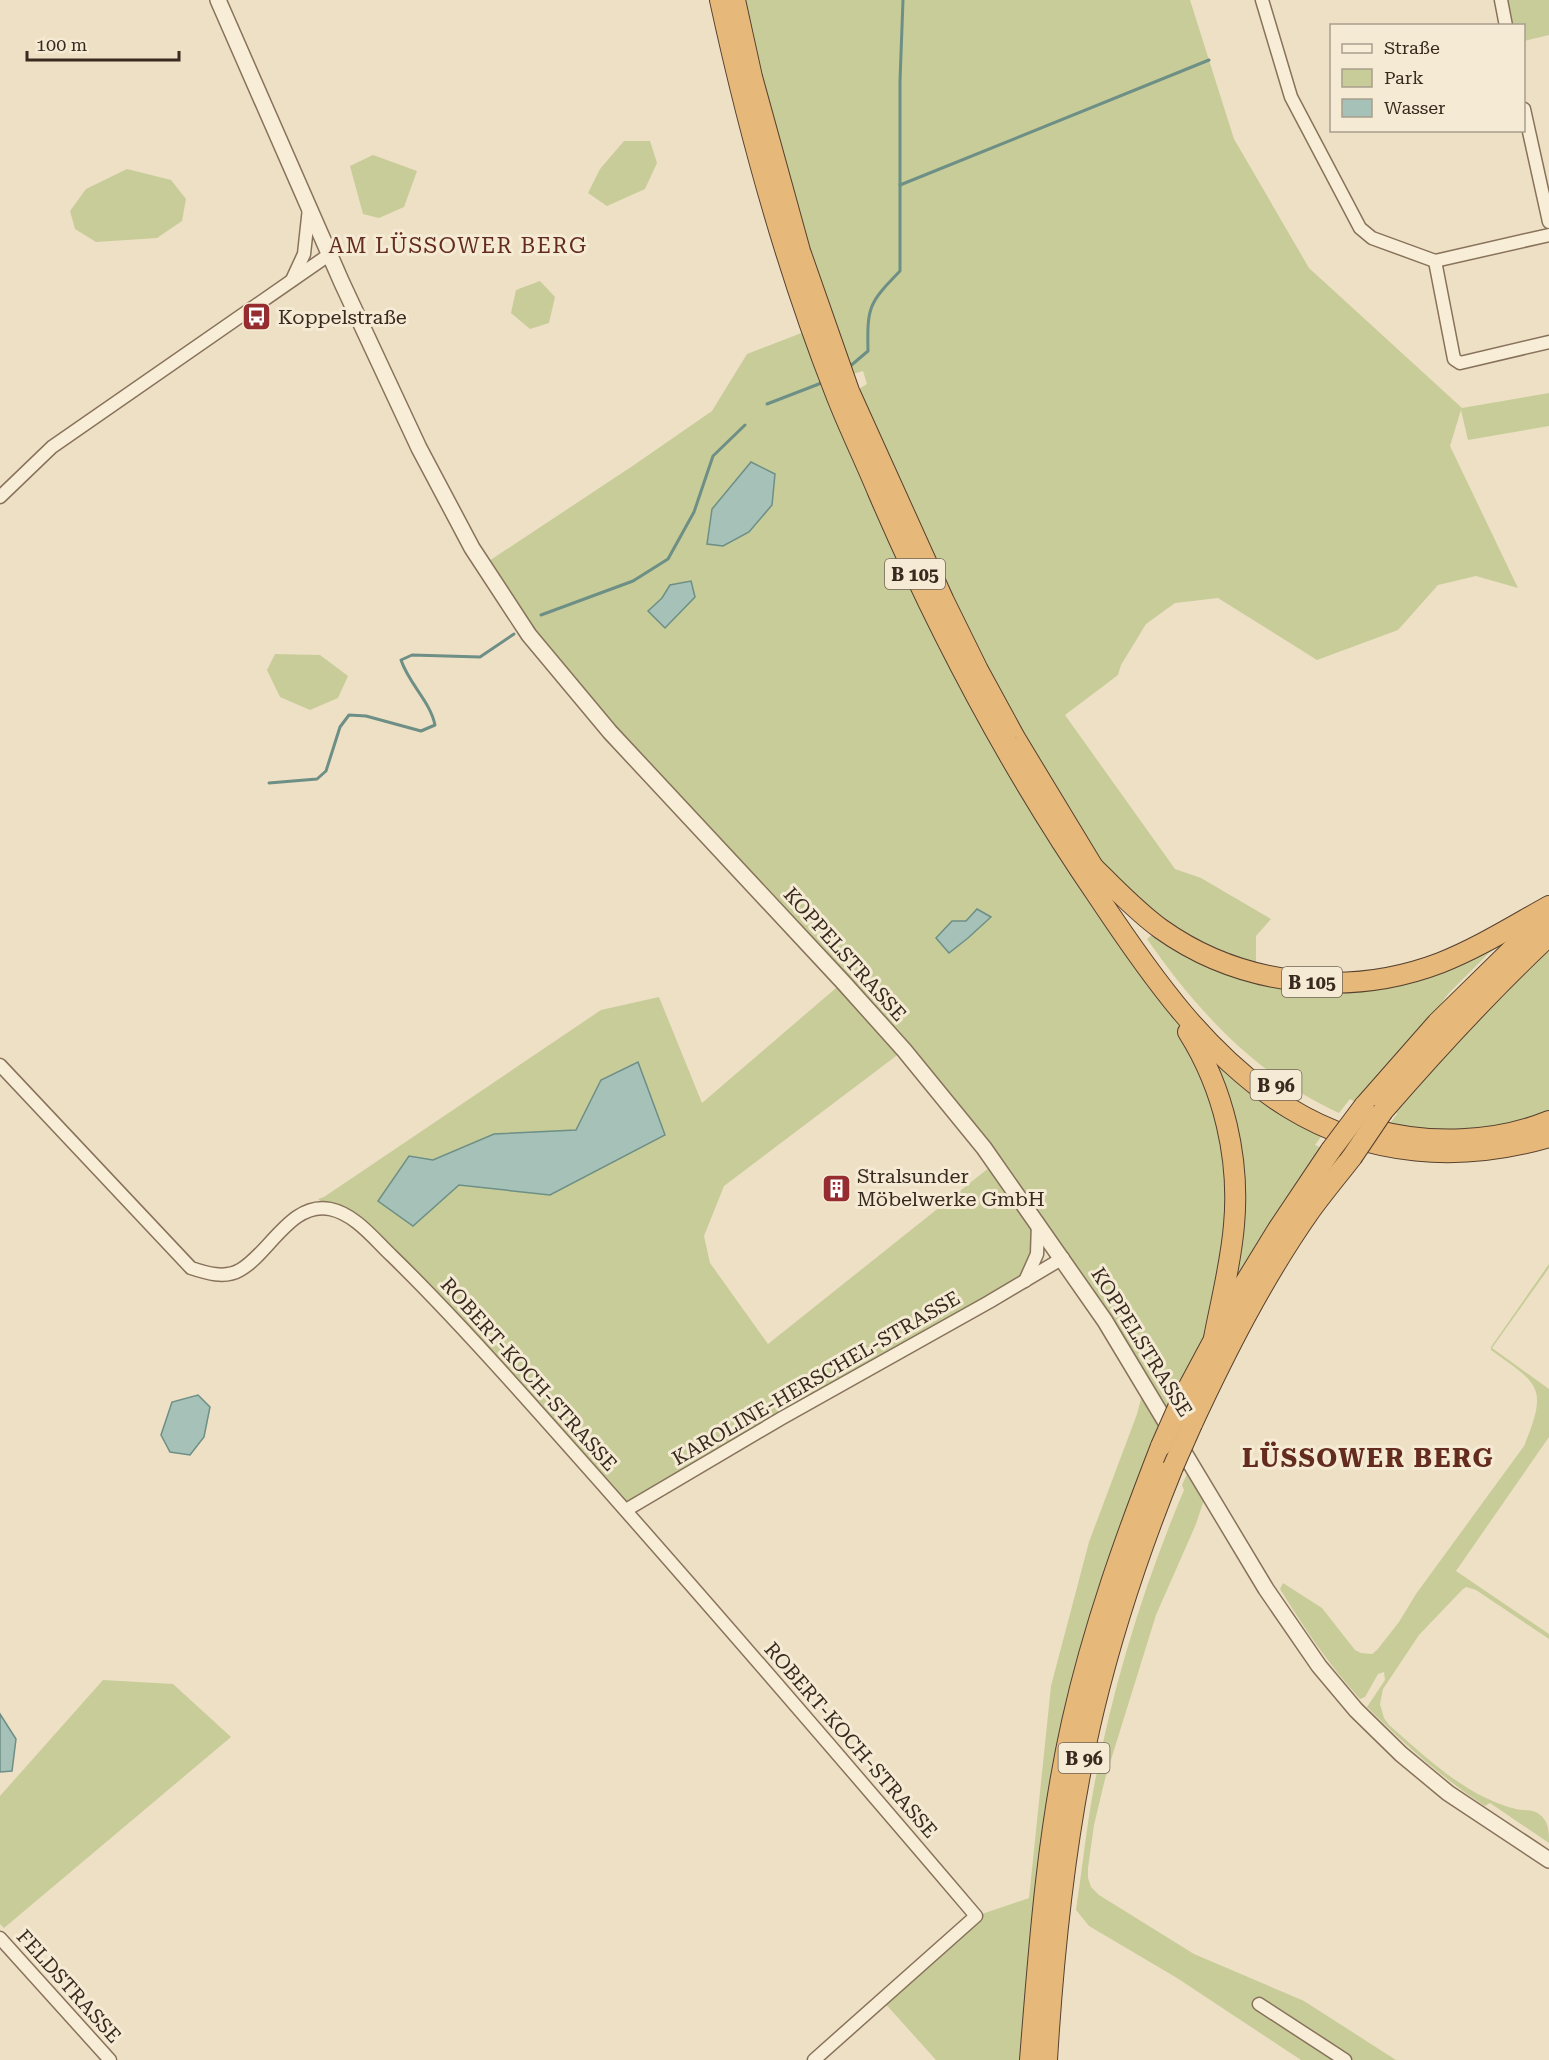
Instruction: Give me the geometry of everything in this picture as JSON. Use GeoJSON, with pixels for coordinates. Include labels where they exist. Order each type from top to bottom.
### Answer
{"type":"FeatureCollection","features":[{"type":"Feature","properties":{"kind":"highway","name":"B 105"},"geometry":{"type":"LineString","coordinates":[[720,0],[736,74],[766,190],[896,533],[958,664],[1002,745],[1083,875],[1142,959]]}},
{"type":"Feature","properties":{"kind":"highway","name":"B 105"},"geometry":{"type":"LineString","coordinates":[[735,0],[752,77],[828,357]]}},
{"type":"Feature","properties":{"kind":"highway","name":"B 105"},"geometry":{"type":"LineString","coordinates":[[843,394],[978,670],[1015,738],[1094,867],[1137,910],[1161,929],[1183,943],[1233,966],[1276,978],[1307,982],[1360,982],[1441,963],[1486,942],[1549,906]]}},
{"type":"Feature","properties":{"kind":"highway","name":"B 96"},"geometry":{"type":"LineString","coordinates":[[1094,867],[1123,916],[1193,1010],[1243,1060],[1300,1101],[1348,1122],[1391,1134],[1446,1139],[1497,1136],[1532,1128],[1549,1121]]}},
{"type":"Feature","properties":{"kind":"highway","name":"B 96"},"geometry":{"type":"LineString","coordinates":[[1047,2060],[1069,1840],[1093,1710],[1129,1584],[1173,1467],[1228,1347],[1310,1211],[1352,1157],[1374,1109],[1437,1023],[1549,914]]}},
{"type":"Feature","properties":{"kind":"highway","name":"B 96"},"geometry":{"type":"LineString","coordinates":[[1030,2060],[1049,1851],[1072,1722],[1117,1562],[1161,1446],[1180,1403],[1240,1291],[1331,1150],[1549,936]]}},
{"type":"Feature","properties":{"kind":"highway","name":"B 96"},"geometry":{"type":"LineString","coordinates":[[1142,959],[1190,1021],[1240,1072],[1268,1095],[1326,1128],[1351,1138],[1386,1147],[1434,1153],[1493,1150],[1549,1137]]}},
{"type":"Feature","properties":{"kind":"highway","name":"B 96"},"geometry":{"type":"LineString","coordinates":[[1142,959],[1202,1055],[1217,1093],[1231,1146],[1235,1183],[1234,1226],[1214,1338]]}},
{"type":"Feature","properties":{"kind":"street","name":"KOPPELSTRASSE"},"geometry":{"type":"LineString","coordinates":[[218,0],[309,208],[419,448],[472,548],[529,635],[610,732],[904,1050],[984,1148],[1063,1258],[1115,1336],[1286,1620],[1319,1666],[1356,1710],[1408,1760],[1448,1793],[1549,1860]]}},
{"type":"Feature","properties":{"kind":"street"},"geometry":{"type":"LineString","coordinates":[[1262,0],[1291,97],[1360,228],[1372,238],[1435,261],[1549,235]]}},
{"type":"Feature","properties":{"kind":"street"},"geometry":{"type":"LineString","coordinates":[[1501,0],[1506,24]]}},
{"type":"Feature","properties":{"kind":"street"},"geometry":{"type":"LineString","coordinates":[[1525,113],[1545,186],[1549,222]]}},
{"type":"Feature","properties":{"kind":"street"},"geometry":{"type":"LineString","coordinates":[[291,281],[304,254],[309,208]]}},
{"type":"Feature","properties":{"kind":"street"},"geometry":{"type":"LineString","coordinates":[[0,498],[52,447],[330,254]]}},
{"type":"Feature","properties":{"kind":"street"},"geometry":{"type":"LineString","coordinates":[[1435,261],[1454,359],[1460,363],[1549,342]]}},
{"type":"Feature","properties":{"kind":"street","name":"ROBERT-KOCH-STRASSE"},"geometry":{"type":"LineString","coordinates":[[0,1065],[191,1268],[209,1274],[240,1271],[296,1216],[312,1210],[329,1208],[352,1219],[457,1322],[626,1510],[976,1916],[814,2060]]}},
{"type":"Feature","properties":{"kind":"street"},"geometry":{"type":"LineString","coordinates":[[1025,1281],[1037,1254],[1038,1223]]}},
{"type":"Feature","properties":{"kind":"street","name":"KAROLINE-HERSCHEL-STRASSE"},"geometry":{"type":"LineString","coordinates":[[626,1510],[1063,1258]]}},
{"type":"Feature","properties":{"kind":"street","name":"FELDSTRASSE"},"geometry":{"type":"LineString","coordinates":[[0,1938],[110,2060]]}},
{"type":"Feature","properties":{"kind":"street"},"geometry":{"type":"LineString","coordinates":[[1259,2004],[1345,2060]]}},
{"type":"Feature","properties":{"kind":"green space"},"geometry":{"type":"Polygon","coordinates":[[[742,0],[1190,0],[1234,139],[1309,268],[1462,408],[1549,393],[1549,426],[1468,440],[1461,410],[1450,446],[1518,588],[1476,576],[1438,585],[1398,630],[1317,660],[1218,598],[1175,603],[1146,624],[1121,665],[1118,675],[1065,715],[1175,869],[1201,878],[1271,919],[1256,936],[1256,973],[1206,955],[1093,867],[1015,738],[857,390],[867,384],[863,371],[853,374],[785,178],[742,0]]]}},
{"type":"Feature","properties":{"kind":"green space"},"geometry":{"type":"Polygon","coordinates":[[[1501,0],[1549,0],[1549,35],[1525,41],[1525,24],[1506,24],[1501,0]]]}},
{"type":"Feature","properties":{"kind":"green space"},"geometry":{"type":"Polygon","coordinates":[[[624,141],[650,141],[657,163],[645,189],[607,206],[588,193],[600,169],[624,141]]]}},
{"type":"Feature","properties":{"kind":"green space"},"geometry":{"type":"Polygon","coordinates":[[[373,155],[417,171],[404,207],[379,218],[363,214],[350,166],[373,155]]]}},
{"type":"Feature","properties":{"kind":"green space"},"geometry":{"type":"Polygon","coordinates":[[[127,169],[171,180],[186,199],[182,221],[157,238],[96,242],[75,229],[70,211],[86,189],[127,169]]]}},
{"type":"Feature","properties":{"kind":"green space"},"geometry":{"type":"Polygon","coordinates":[[[540,281],[555,297],[549,323],[530,329],[511,313],[516,290],[540,281]]]}},
{"type":"Feature","properties":{"kind":"green space"},"geometry":{"type":"Polygon","coordinates":[[[804,332],[814,358],[811,360],[825,394],[837,398],[896,533],[1190,1035],[1234,1174],[1214,1338],[1142,1494],[1030,2060],[936,2060],[882,2000],[976,1916],[1029,1898],[1051,1686],[1089,1542],[1137,1414],[1145,1384],[1039,1224],[1025,1281],[626,1510],[353,1219],[329,1208],[318,1199],[601,1010],[659,997],[702,1103],[843,982],[610,732],[483,565],[712,411],[747,354],[804,332]],[[904,1050],[724,1186],[704,1236],[710,1263],[768,1344],[995,1163],[904,1050]],[[601,1080],[576,1130],[494,1134],[433,1160],[409,1157],[413,1226],[459,1185],[550,1195],[601,1080]]]}},
{"type":"Feature","properties":{"kind":"green space"},"geometry":{"type":"Polygon","coordinates":[[[275,654],[320,655],[348,676],[338,698],[310,710],[280,697],[267,670],[275,654]]]}},
{"type":"Feature","properties":{"kind":"green space"},"geometry":{"type":"Polygon","coordinates":[[[1158,930],[1196,954],[1348,986],[1511,931],[1449,993],[1426,1023],[1354,1101],[1350,1099],[1339,1113],[1281,1080],[1231,1039],[1208,1016],[1147,939],[1158,930]]]}},
{"type":"Feature","properties":{"kind":"green space"},"geometry":{"type":"Polygon","coordinates":[[[1549,951],[1549,1117],[1470,1134],[1387,1127],[1396,1113],[1451,1050],[1489,1009],[1549,951]]]}},
{"type":"Feature","properties":{"kind":"green space"},"geometry":{"type":"Polygon","coordinates":[[[1202,1041],[1326,1130],[1315,1145],[1320,1147],[1234,1281],[1239,1232],[1202,1041]]]}},
{"type":"Feature","properties":{"kind":"green space"},"geometry":{"type":"Polygon","coordinates":[[[1549,1264],[1549,1268],[1492,1348],[1549,1389],[1549,1437],[1456,1571],[1549,1634],[1549,1639],[1476,1590],[1466,1587],[1419,1635],[1383,1689],[1380,1704],[1384,1718],[1389,1725],[1435,1765],[1460,1783],[1501,1804],[1539,1814],[1547,1823],[1549,1843],[1490,1803],[1485,1806],[1469,1795],[1395,1734],[1367,1707],[1385,1680],[1384,1672],[1378,1674],[1365,1697],[1360,1699],[1317,1646],[1280,1589],[1283,1583],[1322,1608],[1355,1650],[1372,1654],[1377,1650],[1524,1446],[1536,1410],[1537,1398],[1534,1388],[1529,1379],[1491,1350],[1491,1347],[1549,1264]]]}},
{"type":"Feature","properties":{"kind":"green space"},"geometry":{"type":"Polygon","coordinates":[[[1188,1472],[1204,1500],[1196,1524],[1156,1615],[1105,1779],[1094,1825],[1088,1868],[1091,1887],[1099,1895],[1194,1954],[1304,2001],[1396,2060],[1301,2060],[1177,1978],[1089,1926],[1076,1910],[1088,1821],[1109,1715],[1142,1601],[1184,1490],[1182,1485],[1188,1472]]]}},
{"type":"Feature","properties":{"kind":"green space"},"geometry":{"type":"Polygon","coordinates":[[[103,1680],[173,1684],[231,1737],[4,1928],[0,1924],[0,1796],[103,1680]]]}},
{"type":"Feature","properties":{"kind":"water"},"geometry":{"type":"Polygon","coordinates":[[[751,462],[775,474],[772,505],[749,532],[723,546],[707,544],[712,509],[751,462]]]}},
{"type":"Feature","properties":{"kind":"water"},"geometry":{"type":"Polygon","coordinates":[[[691,581],[695,597],[665,628],[648,611],[662,598],[670,585],[691,581]]]}},
{"type":"Feature","properties":{"kind":"water"},"geometry":{"type":"Polygon","coordinates":[[[977,909],[991,917],[949,953],[936,938],[952,921],[966,921],[977,909]]]}},
{"type":"Feature","properties":{"kind":"water"},"geometry":{"type":"Polygon","coordinates":[[[638,1062],[665,1135],[550,1195],[459,1185],[413,1226],[378,1201],[409,1156],[433,1160],[494,1134],[576,1130],[601,1080],[638,1062]]]}},
{"type":"Feature","properties":{"kind":"water"},"geometry":{"type":"Polygon","coordinates":[[[198,1395],[210,1407],[204,1437],[190,1455],[170,1452],[161,1435],[172,1402],[198,1395]]]}},
{"type":"Feature","properties":{"kind":"water"},"geometry":{"type":"Polygon","coordinates":[[[0,1714],[16,1739],[12,1771],[0,1772],[0,1714]]]}},
{"type":"Feature","properties":{"kind":"waterway"},"geometry":{"type":"LineString","coordinates":[[848,368],[868,351],[868,324],[872,306],[900,271],[900,81],[903,0]]}},
{"type":"Feature","properties":{"kind":"waterway"},"geometry":{"type":"LineString","coordinates":[[900,185],[1209,60]]}},
{"type":"Feature","properties":{"kind":"waterway"},"geometry":{"type":"LineString","coordinates":[[767,404],[824,382]]}},
{"type":"Feature","properties":{"kind":"waterway"},"geometry":{"type":"LineString","coordinates":[[541,615],[633,581],[668,559],[694,512],[713,456],[745,425]]}},
{"type":"Feature","properties":{"kind":"waterway"},"geometry":{"type":"LineString","coordinates":[[269,783],[317,779],[326,771],[340,727],[349,715],[366,716],[421,731],[435,725],[429,708],[401,660],[412,655],[480,657],[514,634]]}},
{"type":"Feature","properties":{"kind":"place","name":"Koppelstraße"},"geometry":{"type":"Point","coordinates":[257,317]}},
{"type":"Feature","properties":{"kind":"place","name":"Stralsunder Möbelwerke GmbH"},"geometry":{"type":"Point","coordinates":[836,1188]}},
{"type":"Feature","properties":{"kind":"district","name":"AM LÜSSOWER BERG"},"geometry":{"type":"Point","coordinates":[458,245]}},
{"type":"Feature","properties":{"kind":"district","name":"LÜSSOWER BERG"},"geometry":{"type":"Point","coordinates":[1368,1458]}}]}
